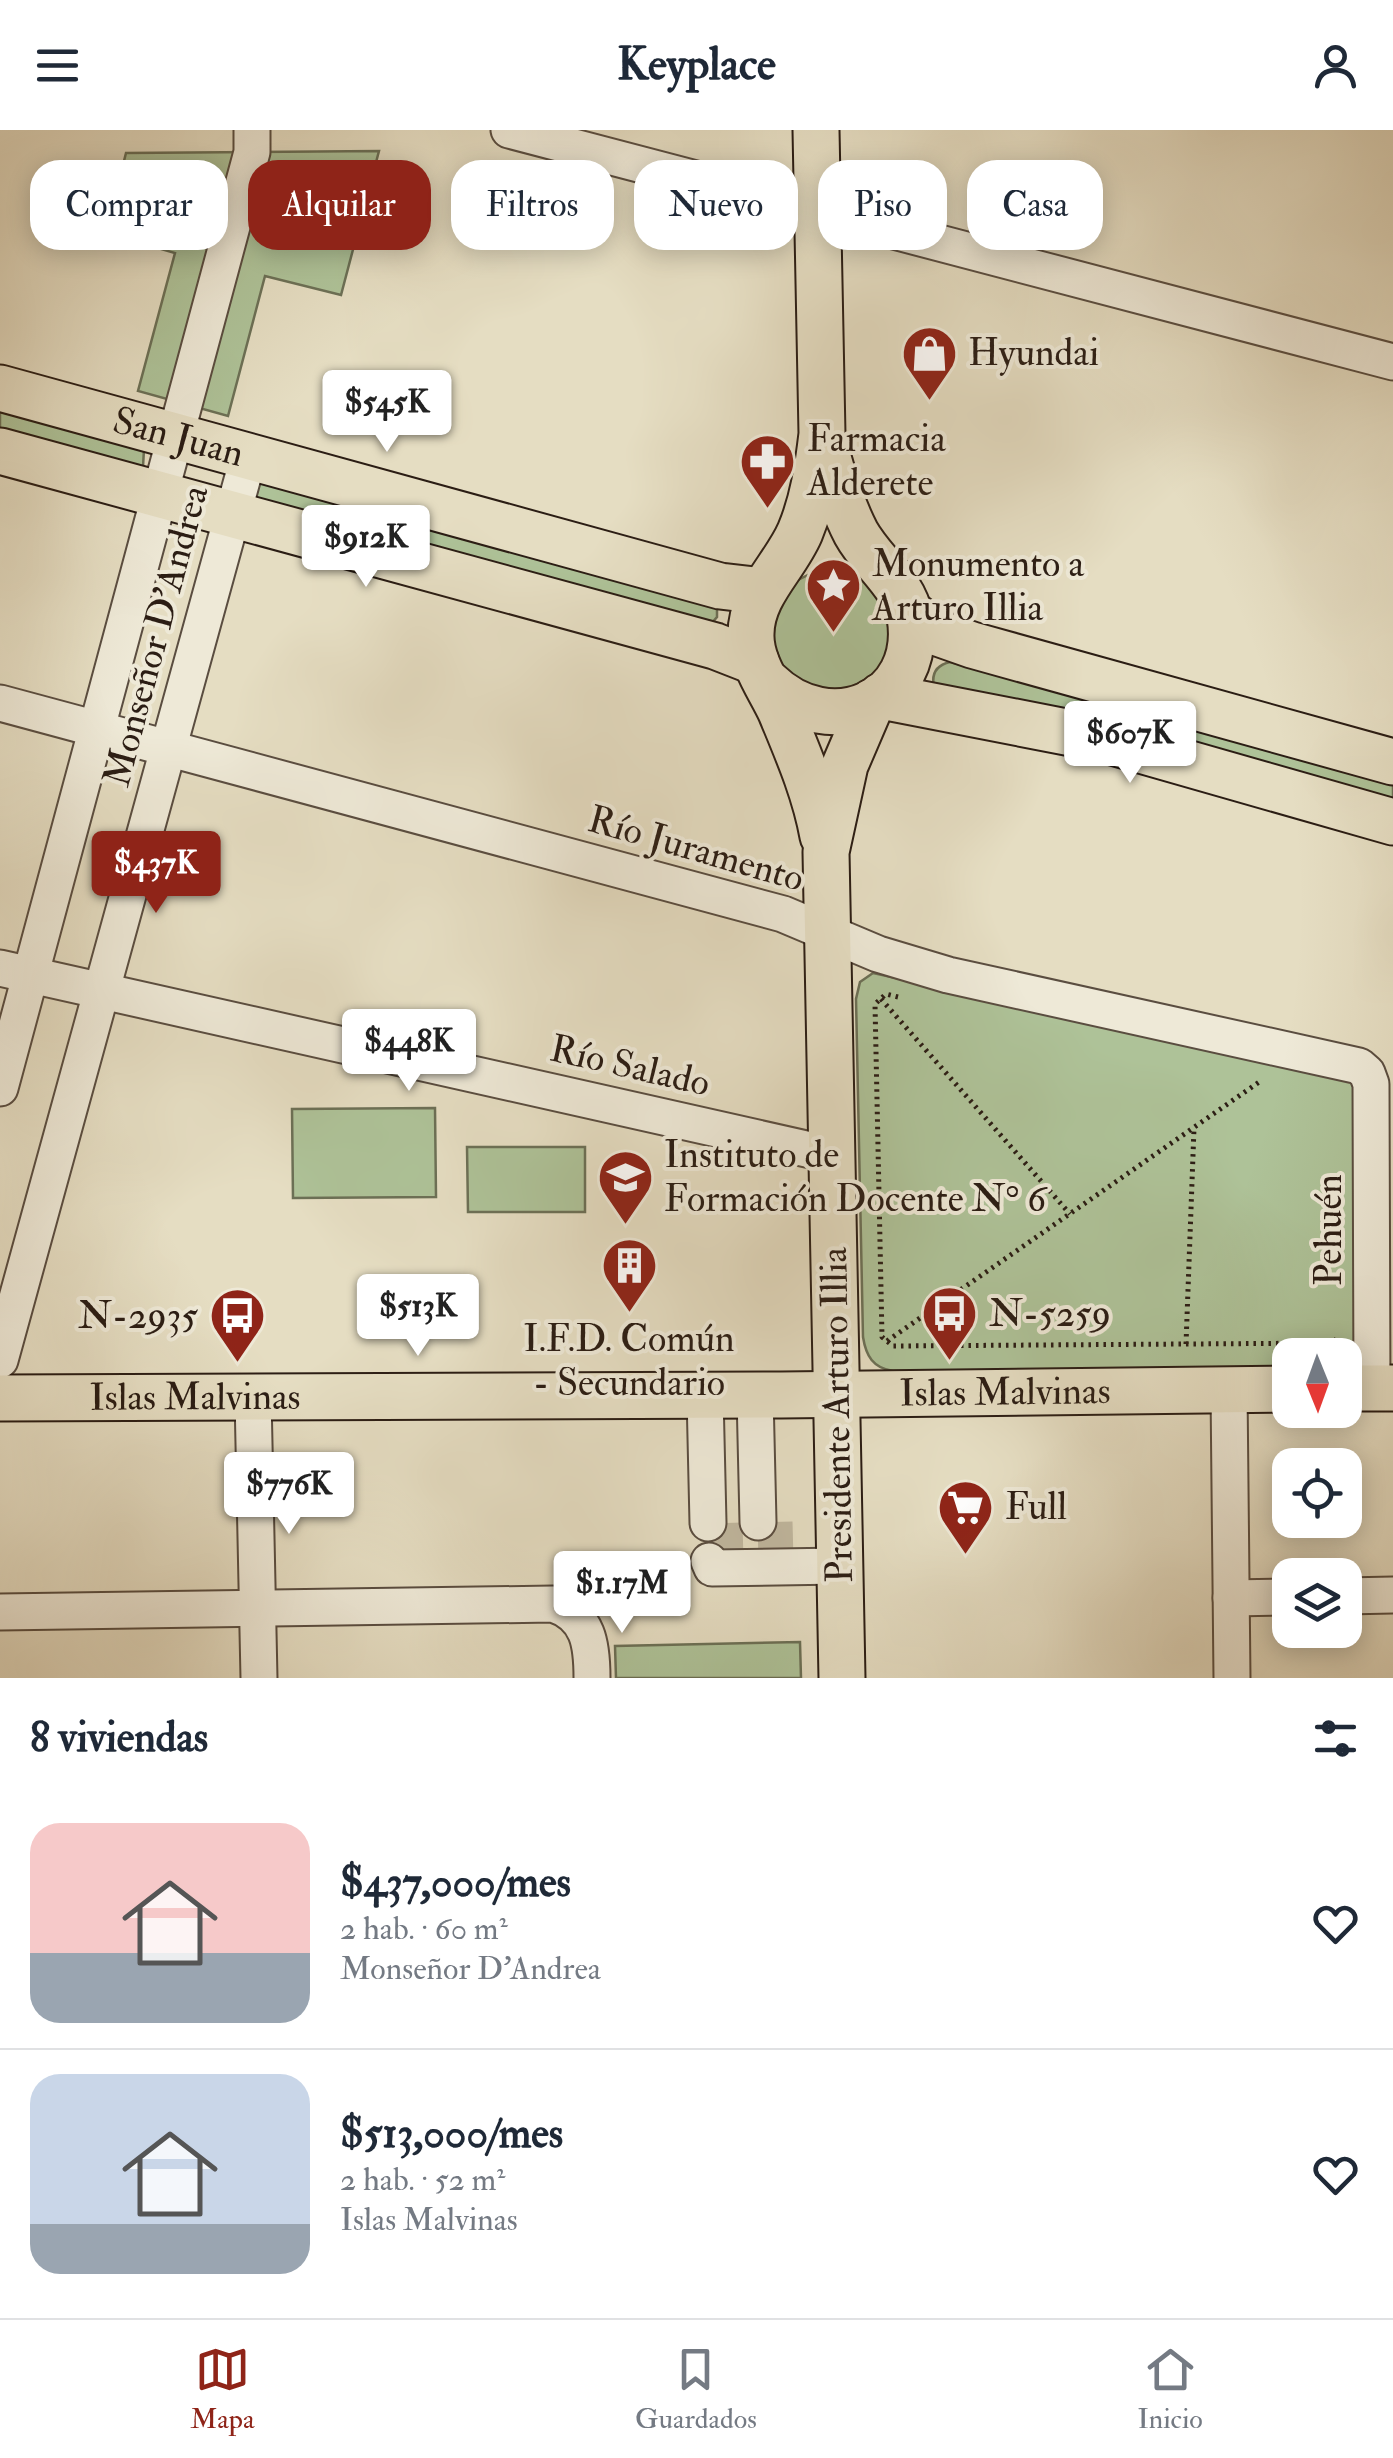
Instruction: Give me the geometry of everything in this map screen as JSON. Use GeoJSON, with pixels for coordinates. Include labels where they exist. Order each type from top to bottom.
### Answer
{"type":"FeatureCollection","features":[{"type":"Feature","properties":{"kind":"main road","name":"Presidente Arturo Illia"},"geometry":{"type":"LineString","coordinates":[[816,130],[818,211]]}},
{"type":"Feature","properties":{"kind":"main road","name":"Presidente Arturo Illia"},"geometry":{"type":"LineString","coordinates":[[819,250],[822,434],[808,508],[790,553],[752,614],[750,638],[811,786],[826,852],[842,1678]]}},
{"type":"Feature","properties":{"kind":"main road","name":"San Juan"},"geometry":{"type":"LineString","coordinates":[[0,388],[720,586],[770,582]]}},
{"type":"Feature","properties":{"kind":"main road","name":"Presidente Arturo Illia"},"geometry":{"type":"LineString","coordinates":[[822,434],[846,511],[868,553],[900,591],[909,612],[912,635],[908,658],[897,680],[877,699],[846,765],[826,852]]}},
{"type":"Feature","properties":{"kind":"main road","name":"San Juan"},"geometry":{"type":"LineString","coordinates":[[0,451],[715,646],[762,672]]}},
{"type":"Feature","properties":{"kind":"main road"},"geometry":{"type":"LineString","coordinates":[[770,582],[808,557],[843,553],[865,560],[885,573]]}},
{"type":"Feature","properties":{"kind":"main road"},"geometry":{"type":"LineString","coordinates":[[909,612],[936,632],[962,642],[1393,762]]}},
{"type":"Feature","properties":{"kind":"main road"},"geometry":{"type":"LineString","coordinates":[[762,672],[784,699],[805,709],[828,714],[851,711],[877,699],[1102,739],[1393,821]]}},
{"type":"Feature","properties":{"kind":"main road","name":"Islas Malvinas"},"geometry":{"type":"LineString","coordinates":[[0,1398],[1272,1389]]}},
{"type":"Feature","properties":{"kind":"street","name":"Monseñor D'Andrea"},"geometry":{"type":"LineString","coordinates":[[0,1088],[15,972],[96,729],[252,152],[252,130]]}},
{"type":"Feature","properties":{"kind":"street"},"geometry":{"type":"LineString","coordinates":[[509,130],[818,211]]}},
{"type":"Feature","properties":{"kind":"street"},"geometry":{"type":"LineString","coordinates":[[947,245],[1393,362]]}},
{"type":"Feature","properties":{"kind":"street","name":"Monseñor D'Andrea"},"geometry":{"type":"LineString","coordinates":[[0,1360],[250,456]]}},
{"type":"Feature","properties":{"kind":"street","name":"Río Juramento"},"geometry":{"type":"LineString","coordinates":[[0,703],[783,914],[948,976],[1353,1064],[1367,1073]]}},
{"type":"Feature","properties":{"kind":"street","name":"Río Salado"},"geometry":{"type":"LineString","coordinates":[[15,972],[832,1155]]}},
{"type":"Feature","properties":{"kind":"street","name":"Pehuén"},"geometry":{"type":"LineString","coordinates":[[1367,1073],[1371,1092],[1370,1388]]}},
{"type":"Feature","properties":{"kind":"street"},"geometry":{"type":"LineString","coordinates":[[1229,1390],[1232,1678]]}},
{"type":"Feature","properties":{"kind":"street"},"geometry":{"type":"LineString","coordinates":[[739,1395],[742,1523],[739,1395]]}},
{"type":"Feature","properties":{"kind":"street"},"geometry":{"type":"LineString","coordinates":[[254,1397],[260,1678]]}},
{"type":"Feature","properties":{"kind":"street"},"geometry":{"type":"LineString","coordinates":[[747,1563],[840,1566]]}},
{"type":"Feature","properties":{"kind":"street"},"geometry":{"type":"LineString","coordinates":[[1362,1596],[1393,1595]]}},
{"type":"Feature","properties":{"kind":"street"},"geometry":{"type":"LineString","coordinates":[[1231,1598],[1272,1597]]}},
{"type":"Feature","properties":{"kind":"street"},"geometry":{"type":"LineString","coordinates":[[0,1612],[543,1603],[563,1607],[578,1619],[589,1636],[592,1678]]}},
{"type":"Feature","properties":{"kind":"path"},"geometry":{"type":"LineString","coordinates":[[905,998],[886,994],[875,1004],[882,1337],[893,1346],[1272,1343]]}},
{"type":"Feature","properties":{"kind":"path"},"geometry":{"type":"LineString","coordinates":[[881,999],[1070,1214]]}},
{"type":"Feature","properties":{"kind":"path"},"geometry":{"type":"LineString","coordinates":[[887,1341],[1262,1080],[1243,1076]]}},
{"type":"Feature","properties":{"kind":"path"},"geometry":{"type":"LineString","coordinates":[[1186,1344],[1194,1128]]}},
{"type":"Feature","properties":{"kind":"path"},"geometry":{"type":"LineString","coordinates":[[1337,1338],[1343,1332]]}},
{"type":"Feature","properties":{"kind":"green space"},"geometry":{"type":"Polygon","coordinates":[[[379,151],[377,160],[248,160],[248,250],[353,250],[341,295],[265,276],[228,416],[138,391],[175,253],[165,250],[228,250],[228,160],[124,160],[126,153],[379,151]]]}},
{"type":"Feature","properties":{"kind":"green space"},"geometry":{"type":"Polygon","coordinates":[[[0,404],[144,449],[143,467],[0,438],[0,404]]]}},
{"type":"Feature","properties":{"kind":"green space"},"geometry":{"type":"Polygon","coordinates":[[[260,482],[717,605],[717,617],[710,625],[258,503],[260,482]]]}},
{"type":"Feature","properties":{"kind":"green space"},"geometry":{"type":"Polygon","coordinates":[[[833,570],[853,574],[872,585],[886,601],[895,643],[875,681],[814,697],[770,655],[770,615],[794,582],[812,573],[833,570]]]}},
{"type":"Feature","properties":{"kind":"green space"},"geometry":{"type":"Polygon","coordinates":[[[950,662],[1393,781],[1393,810],[934,687],[936,670],[950,662]]]}},
{"type":"Feature","properties":{"kind":"green space"},"geometry":{"type":"Polygon","coordinates":[[[873,973],[1348,1076],[1356,1086],[1358,1338],[1272,1338],[1272,1368],[893,1371],[876,1364],[863,1337],[856,999],[860,982],[873,973]]]}},
{"type":"Feature","properties":{"kind":"green space"},"geometry":{"type":"Polygon","coordinates":[[[435,1108],[436,1197],[293,1198],[292,1109],[435,1108]]]}},
{"type":"Feature","properties":{"kind":"green space"},"geometry":{"type":"Polygon","coordinates":[[[467,1147],[585,1147],[585,1212],[468,1212],[467,1147]]]}},
{"type":"Feature","properties":{"kind":"green space"},"geometry":{"type":"Polygon","coordinates":[[[800,1642],[801,1678],[616,1678],[615,1646],[800,1642]]]}},
{"type":"Feature","properties":{"kind":"tunnel"},"geometry":{"type":"LineString","coordinates":[[775,1522],[776,1560]]}},
{"type":"Feature","properties":{"kind":"tunnel"},"geometry":{"type":"LineString","coordinates":[[725,1523],[726,1561]]}},
{"type":"Feature","properties":{"kind":"place","name":"Hyundai"},"geometry":{"type":"Point","coordinates":[929,402]}},
{"type":"Feature","properties":{"kind":"place","name":"Farmacia Alderete"},"geometry":{"type":"Point","coordinates":[768,510]}},
{"type":"Feature","properties":{"kind":"place","name":"Monumento a Arturo Illia"},"geometry":{"type":"Point","coordinates":[833,635]}},
{"type":"Feature","properties":{"kind":"place","name":"Instituto de Formación Docente N° 6"},"geometry":{"type":"Point","coordinates":[625,1226]}},
{"type":"Feature","properties":{"kind":"place","name":"I.F.D. Común - Secundario"},"geometry":{"type":"Point","coordinates":[629,1315]}},
{"type":"Feature","properties":{"kind":"place","name":"N-5259"},"geometry":{"type":"Point","coordinates":[950,1363]}},
{"type":"Feature","properties":{"kind":"place","name":"N-2935"},"geometry":{"type":"Point","coordinates":[237,1365]}},
{"type":"Feature","properties":{"kind":"place","name":"Full"},"geometry":{"type":"Point","coordinates":[966,1556]}}]}
